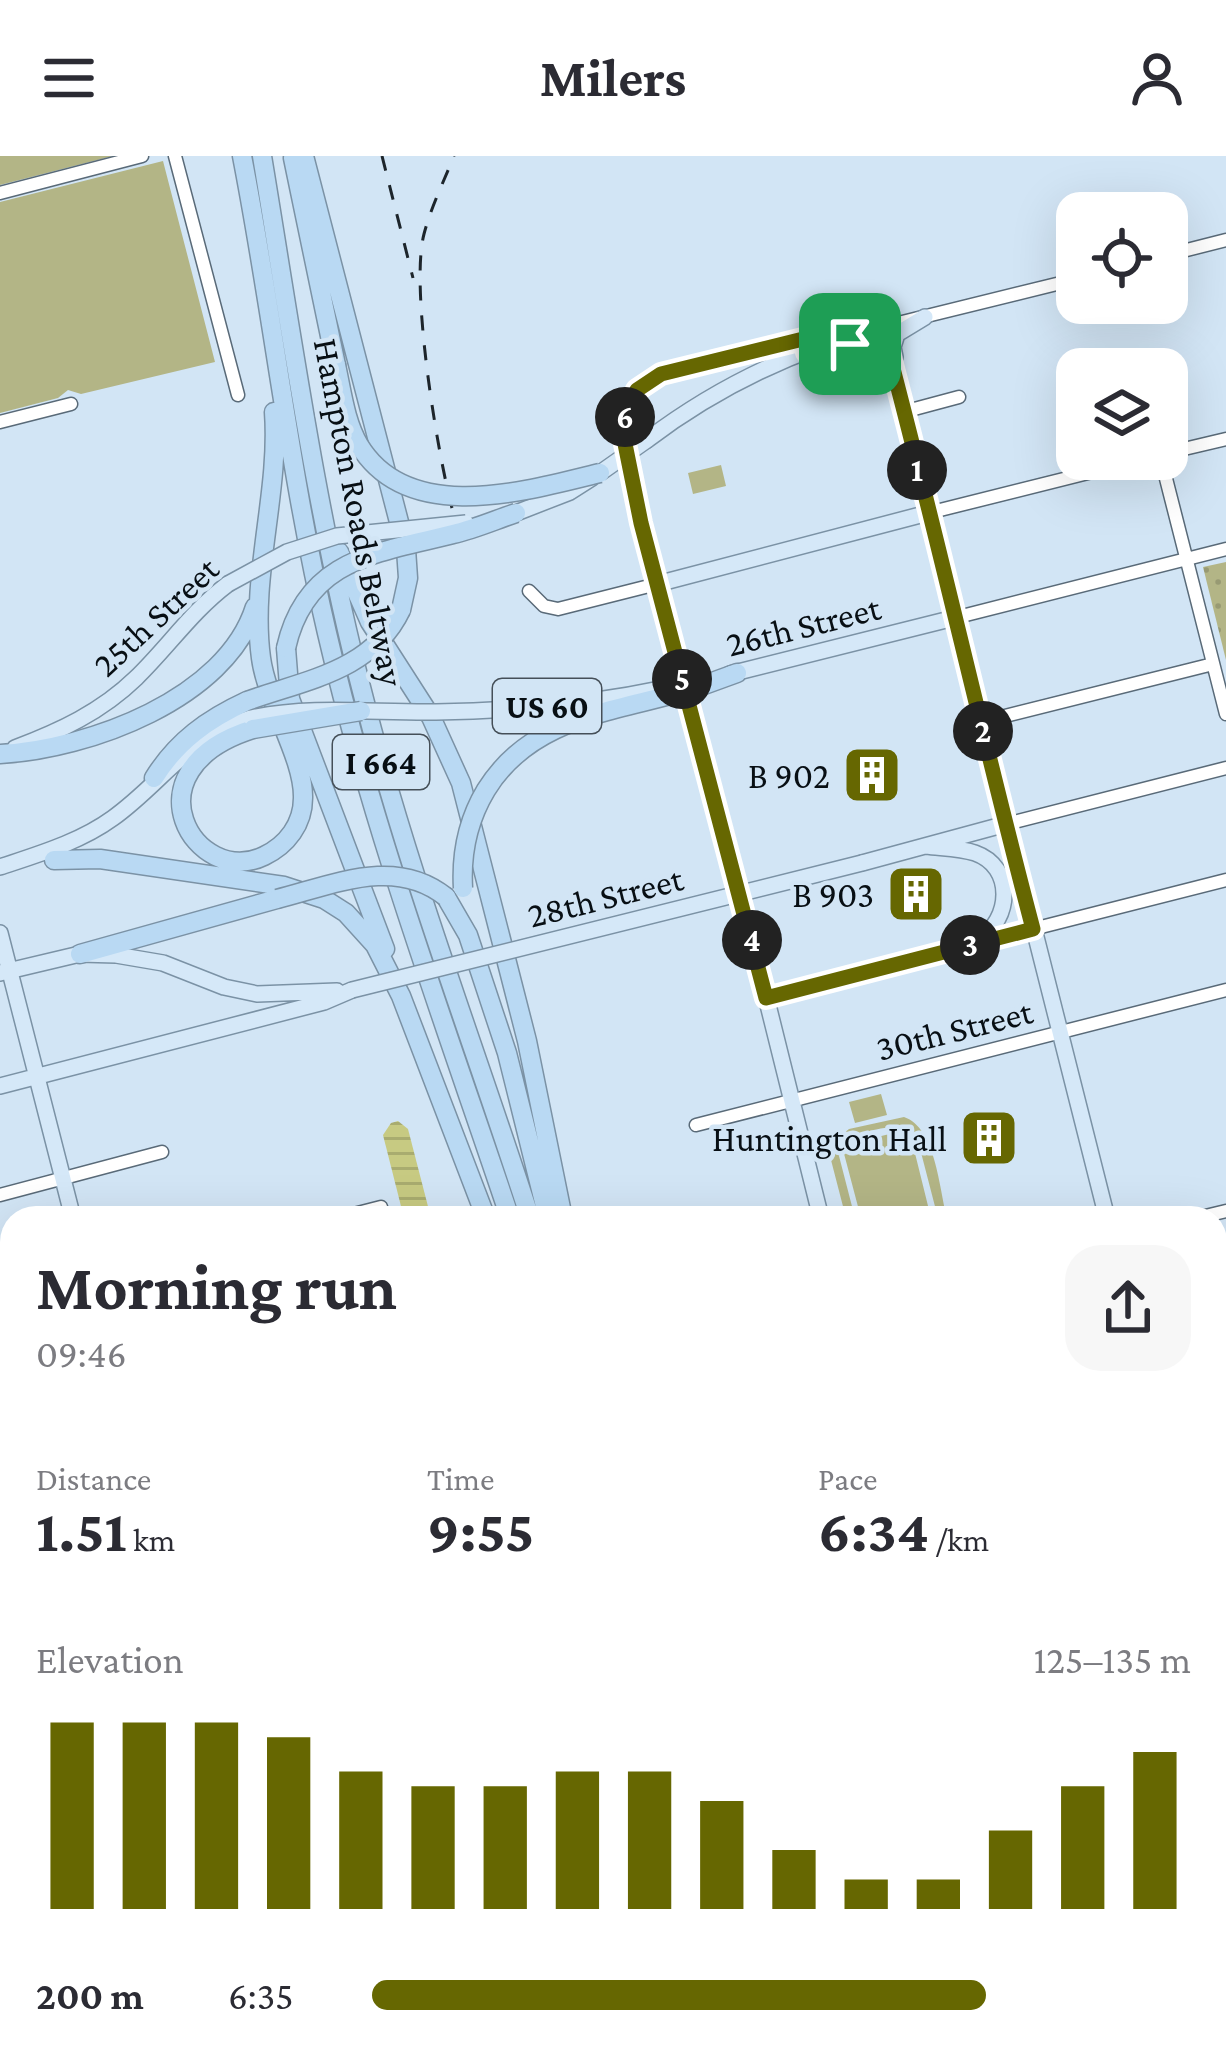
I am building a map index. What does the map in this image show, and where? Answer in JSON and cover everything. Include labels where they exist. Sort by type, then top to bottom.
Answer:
[{"type":"highway","name":"Hampton Roads Beltway","points":[[242,156],[256,183],[344,620],[392,803],[526,1206]]},
{"type":"highway","name":"Hampton Roads Beltway","points":[[262,156],[256,183],[265,296],[301,510],[340,686],[390,861],[506,1206]]},
{"type":"highway","points":[[154,778],[183,741],[251,716],[357,661],[385,637],[401,610],[407,586],[408,560],[307,189],[292,156]]},
{"type":"highway","points":[[304,156],[346,414],[358,443],[375,465],[407,486],[458,495],[541,488],[600,473]]},
{"type":"highway","points":[[265,296],[275,442],[261,658],[299,777],[302,807],[294,832],[256,860],[233,861],[204,848],[190,832],[181,806],[182,787],[192,764],[251,716],[361,711]]},
{"type":"highway","points":[[310,454],[355,593],[431,717],[460,783],[568,1206]]},
{"type":"highway","points":[[481,1206],[290,699],[286,648],[305,601],[343,566],[373,553],[460,533],[516,513]]},
{"type":"highway","points":[[0,754],[27,752],[110,729],[184,694],[237,645],[251,620],[263,579]]},
{"type":"highway","points":[[545,1206],[517,1089],[454,892],[476,812],[496,775],[525,746],[572,720],[737,673]]},
{"type":"highway","points":[[54,860],[100,860],[310,893],[346,914],[370,938],[401,996]]},
{"type":"highway","points":[[80,954],[386,874],[454,892]]},
{"type":"highway","points":[[548,1136],[561,1206]]},
{"type":"main road","points":[[897,384],[895,338],[925,317]]},
{"type":"main road","points":[[882,327],[1104,1206]]},
{"type":"main road","name":"25th Street","points":[[0,754],[71,725],[113,699],[191,615],[228,584],[287,552],[337,536],[457,525],[516,513],[570,492],[717,392],[837,338],[882,327]]},
{"type":"main road","points":[[807,352],[867,345],[880,353],[897,384]]},
{"type":"main road","points":[[818,1206],[657,584],[928,514]]},
{"type":"main road","name":"26th Street","points":[[737,673],[955,618]]},
{"type":"main road","name":"26th Street","points":[[361,711],[526,708],[704,682]]},
{"type":"main road","points":[[1,867],[112,819],[154,778]]},
{"type":"main road","name":"28th Street","points":[[0,1086],[324,1002],[352,990],[1006,824]]},
{"type":"main road","points":[[926,846],[977,854],[1003,882],[1005,903],[999,922],[986,936],[965,946]]},
{"type":"main road","points":[[1,867],[54,860]]},
{"type":"main road","points":[[766,998],[1033,929]]},
{"type":"main road","points":[[0,933],[5,972],[70,1206]]},
{"type":"main road","points":[[5,972],[80,954],[149,959],[257,994],[352,990]]},
{"type":"street","points":[[0,193],[142,156]]},
{"type":"street","points":[[175,156],[238,395]]},
{"type":"street","points":[[1188,250],[1226,240]]},
{"type":"street","points":[[529,591],[544,607],[558,609],[657,584],[623,434],[632,397],[640,386],[669,372],[860,324],[882,327],[1056,284]]},
{"type":"street","points":[[903,412],[959,397]]},
{"type":"street","points":[[0,422],[71,404]]},
{"type":"street","points":[[1188,449],[1226,439]]},
{"type":"street","points":[[928,514],[1062,480]]},
{"type":"street","points":[[1169,480],[1226,714]]},
{"type":"street","name":"26th Street","points":[[955,618],[1226,549]]},
{"type":"street","points":[[981,722],[1213,664]]},
{"type":"street","name":"28th Street","points":[[1006,824],[1226,768]]},
{"type":"street","points":[[1033,929],[1226,880]]},
{"type":"street","name":"30th Street","points":[[696,1125],[1226,990]]},
{"type":"street","points":[[0,1195],[162,1153]]},
{"type":"shaded area","points":[[0,156],[113,156],[0,185]]},
{"type":"shaded area","points":[[163,161],[215,362],[81,394],[68,390],[58,398],[0,413],[0,202]]},
{"type":"shaded area","points":[[721,465],[726,486],[693,494],[688,473]]},
{"type":"shaded area","points":[[1226,562],[1226,660],[1203,567]]},
{"type":"shaded area","points":[[881,1094],[887,1115],[855,1123],[849,1102]]},
{"type":"shaded area","points":[[904,1117],[915,1123],[930,1146],[944,1206],[935,1206],[917,1137],[910,1132],[928,1206],[858,1206],[842,1146],[839,1156],[852,1206],[843,1206],[831,1160],[834,1141],[849,1129]],"holes":[[[905,1130],[842,1146],[869,1131]]]},
{"type":"shaded area","points":[[398,1121],[408,1129],[428,1206],[401,1206],[383,1135]]},
{"type":"railway","points":[[382,156],[413,278]]},
{"type":"railway","points":[[452,508],[433,410],[420,292],[424,234],[454,156]]},
{"type":"place","name":"B 902","points":[[872,775]]},
{"type":"place","name":"B 903","points":[[916,894]]},
{"type":"place","name":"Huntington Hall","points":[[989,1138]]},
{"type":"route","points":[[850,344],[807,352],[837,338],[882,327],[897,384],[931,526],[1033,929],[766,998],[641,523],[623,422],[640,386],[661,374],[868,323],[882,327],[894,371],[897,384],[874,349],[850,344]]}]
